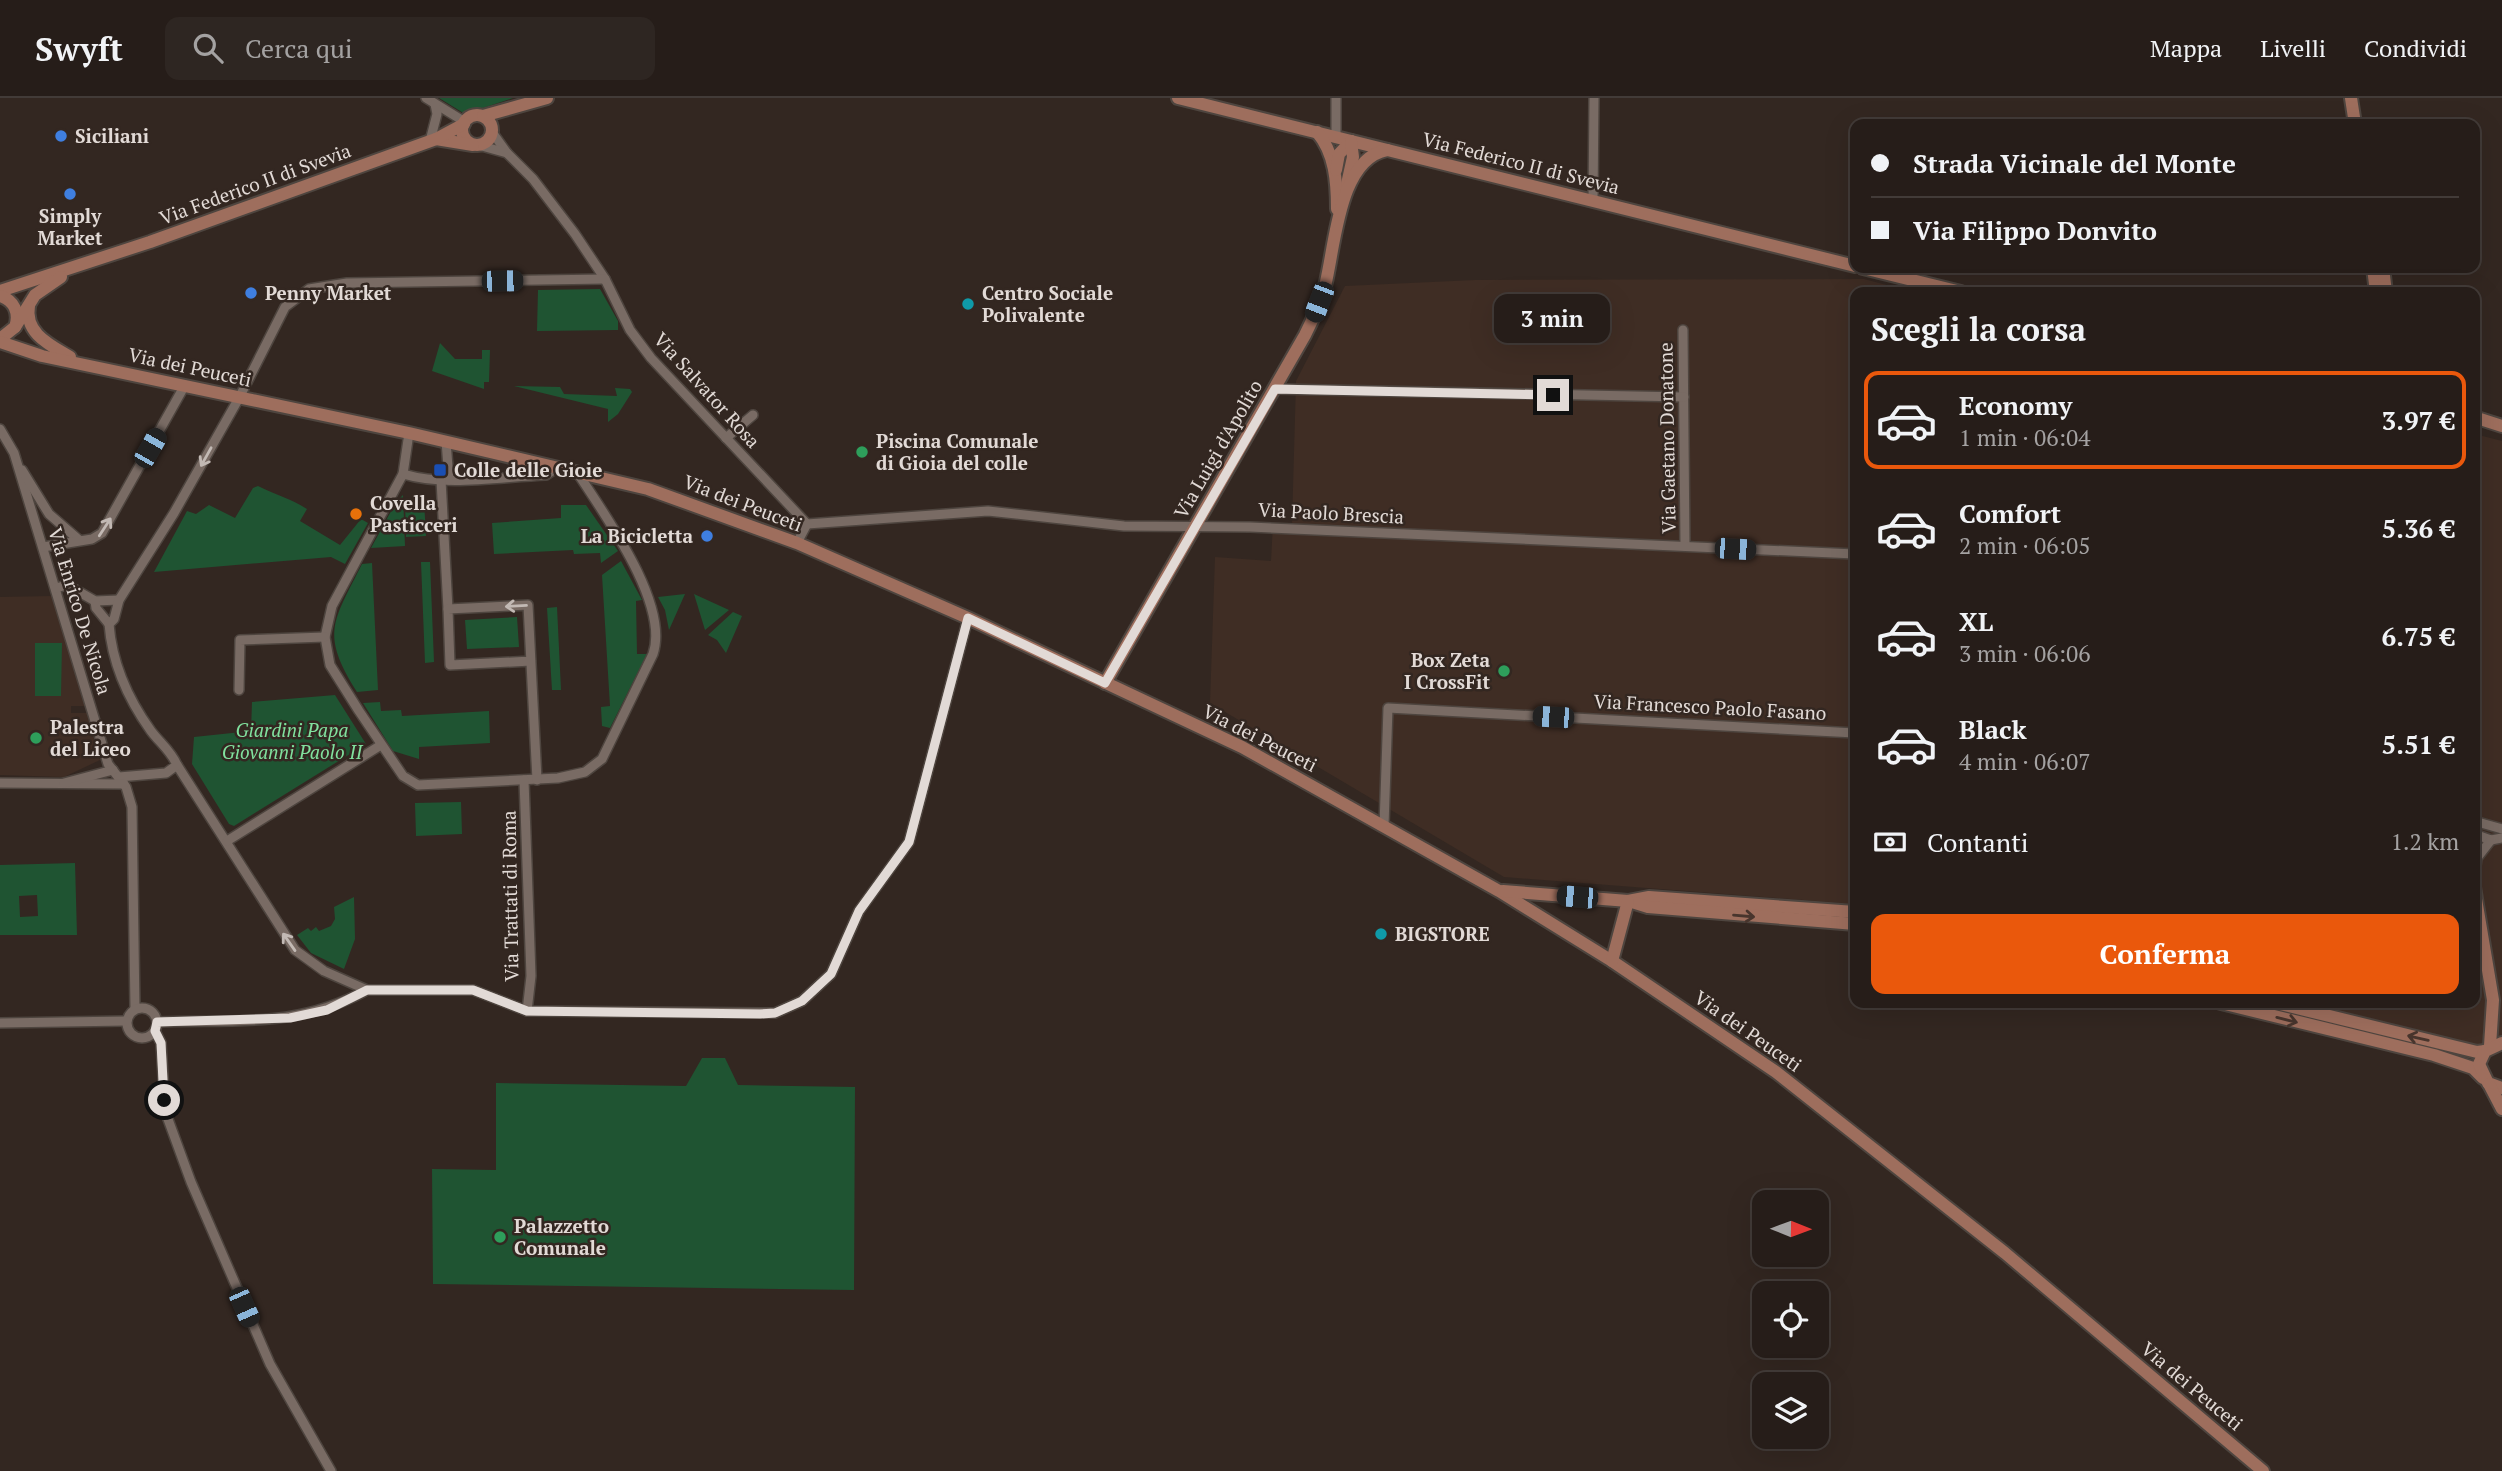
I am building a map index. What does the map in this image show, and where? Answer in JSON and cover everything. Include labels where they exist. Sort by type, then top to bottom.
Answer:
[{"type":"main road","points":[[476,145],[465,138],[464,123],[471,116],[514,109],[547,98]]},
{"type":"main road","name":"Via Federico II di Svevia","points":[[1178,98],[1850,265]]},
{"type":"main road","points":[[2351,98],[2354,119]]},
{"type":"main road","points":[[433,140],[476,145],[487,141],[492,131],[514,109]]},
{"type":"main road","points":[[483,116],[492,131]]},
{"type":"main road","name":"Via Federico II di Svevia","points":[[86,264],[433,140],[464,123]]},
{"type":"main road","name":"Via Luigi d'Apolito","points":[[1317,132],[1327,146],[1336,183],[1337,223]]},
{"type":"main road","points":[[1336,183],[1339,154],[1351,141]]},
{"type":"main road","points":[[1347,192],[1353,157],[1351,141]]},
{"type":"main road","name":"Via Luigi d'Apolito","points":[[1105,683],[1275,389],[1319,302],[1347,192],[1367,159],[1374,153],[1387,149]]},
{"type":"main road","points":[[0,294],[86,264]]},
{"type":"main road","points":[[80,362],[43,356],[0,340],[15,327],[42,288],[86,264]]},
{"type":"main road","points":[[1877,273],[1914,286]]},
{"type":"main road","points":[[0,294],[24,313],[47,344],[80,362]]},
{"type":"main road","name":"Via dei Peuceti","points":[[80,362],[446,441],[667,495],[797,543],[968,618],[1242,747],[1499,891],[1612,961],[1776,1072],[2005,1252],[2263,1471]]},
{"type":"main road","points":[[2480,419],[2502,427]]},
{"type":"main road","points":[[2480,424],[2502,427]]},
{"type":"main road","points":[[1499,891],[1628,901],[1648,907],[1850,924]]},
{"type":"main road","points":[[1628,901],[1649,897],[1850,912]]},
{"type":"main road","points":[[1612,961],[1628,901]]},
{"type":"main road","points":[[2480,923],[2493,1000],[2492,1047],[2479,1064],[2502,1109]]},
{"type":"main road","points":[[2493,1000],[2502,1024]]},
{"type":"main road","points":[[2241,1008],[2434,1055],[2473,1068],[2486,1081],[2502,1088]]},
{"type":"main road","points":[[2296,1008],[2464,1049],[2492,1047]]},
{"type":"street","points":[[426,98],[464,123]]},
{"type":"street","points":[[1336,98],[1336,137]]},
{"type":"street","points":[[1593,201],[1594,98]]},
{"type":"street","points":[[433,140],[438,114],[435,104]]},
{"type":"street","name":"Via Salvator Rosa","points":[[492,131],[507,153],[533,178],[575,234],[605,279],[630,330],[651,358],[807,524]]},
{"type":"street","points":[[476,145],[507,153]]},
{"type":"street","points":[[109,624],[114,619],[119,600],[174,513],[239,398],[285,307],[309,289],[347,283],[605,279]]},
{"type":"street","name":"Via Gaetano Donatone","points":[[1683,330],[1685,546]]},
{"type":"street","points":[[43,547],[98,538],[185,385]]},
{"type":"street","points":[[1275,389],[1684,397]]},
{"type":"street","points":[[726,438],[753,415]]},
{"type":"street","name":"Via Enrico De Nicola","points":[[0,429],[13,453],[108,764],[119,777],[132,807],[135,1009]]},
{"type":"street","points":[[409,433],[403,474],[332,606],[325,637],[330,665],[403,776],[418,785],[537,780],[577,775],[602,759],[657,643],[653,614],[643,588],[577,472]]},
{"type":"street","points":[[446,441],[450,665],[531,661]]},
{"type":"street","points":[[13,453],[49,514],[79,540]]},
{"type":"street","points":[[403,474],[425,480],[445,480],[545,475],[558,467]]},
{"type":"street","name":"Via Paolo Brescia","points":[[807,524],[988,511],[1124,526],[1850,554]]},
{"type":"street","points":[[797,543],[807,524]]},
{"type":"street","points":[[56,588],[67,585],[95,601],[119,600]]},
{"type":"street","points":[[95,601],[96,608],[109,624],[111,651],[125,687],[151,732],[172,754],[295,950],[306,961],[367,990],[473,990],[527,1011],[760,1014],[789,1007],[816,990],[839,961],[859,911],[909,842],[968,618]]},
{"type":"street","points":[[448,609],[528,605],[537,780]]},
{"type":"street","points":[[239,690],[240,640],[325,637]]},
{"type":"street","name":"Via Francesco Paolo Fasano","points":[[1384,826],[1388,708],[1850,733]]},
{"type":"street","points":[[228,841],[381,745]]},
{"type":"street","points":[[0,783],[62,783],[166,773],[177,765]]},
{"type":"street","points":[[62,783],[119,777]]},
{"type":"street","name":"Via Trattati di Roma","points":[[524,780],[531,976],[527,1011]]},
{"type":"street","points":[[2480,822],[2502,829]]},
{"type":"street","points":[[2480,836],[2491,840],[2502,838]]},
{"type":"street","points":[[2480,854],[2491,840]]},
{"type":"street","points":[[331,1471],[270,1364],[191,1182],[165,1111],[161,1043],[156,1026],[149,1010],[135,1009],[126,1021],[128,1031],[136,1038],[147,1038],[156,1026],[290,1018],[327,1010],[367,990]]},
{"type":"street","points":[[0,1023],[126,1021]]},
{"type":"shaded area","points":[[1864,279],[1894,287],[1850,287],[1850,904],[1504,877],[1210,703],[1215,557],[1271,561],[1273,523],[1292,524],[1296,381],[1345,286],[1475,280]]},
{"type":"shaded area","points":[[2480,435],[2502,441],[2502,1052],[2327,1008],[2480,1008]]},
{"type":"shaded area","points":[[53,596],[85,706],[71,706],[71,713],[87,713],[100,760],[64,777],[0,775],[0,597]]},
{"type":"green space","points":[[439,98],[513,98],[465,114]]},
{"type":"green space","points":[[600,289],[618,321],[618,330],[537,331],[538,290]]},
{"type":"green space","points":[[440,343],[455,359],[482,359],[482,350],[490,350],[489,382],[484,382],[484,389],[432,371]]},
{"type":"green space","points":[[514,386],[560,387],[564,394],[617,396],[615,388],[630,389],[632,392],[618,414],[608,422],[608,409]]},
{"type":"green space","points":[[258,486],[307,509],[300,521],[340,545],[361,519],[368,523],[345,564],[331,557],[154,572],[187,511],[196,514],[209,505],[235,518],[253,488]]},
{"type":"green space","points":[[403,495],[405,546],[371,548],[396,502]]},
{"type":"green space","points":[[405,500],[424,500],[426,536],[406,537]]},
{"type":"green space","points":[[561,505],[586,505],[618,551],[601,563],[600,553],[574,554],[573,550],[494,554],[492,523],[561,518]]},
{"type":"green space","points":[[621,561],[642,600],[636,601],[637,654],[647,654],[610,728],[602,726],[601,707],[610,706],[602,575]]},
{"type":"green space","points":[[421,562],[430,562],[434,662],[425,663]]},
{"type":"green space","points":[[372,563],[378,690],[357,692],[338,655],[335,628],[338,614],[362,564]]},
{"type":"green space","points":[[685,594],[669,630],[665,610],[658,597]]},
{"type":"green space","points":[[694,594],[729,610],[705,630]]},
{"type":"green space","points":[[557,607],[561,690],[552,690],[547,608]]},
{"type":"green space","points":[[733,612],[742,616],[726,653],[717,640],[708,635]]},
{"type":"green space","points":[[517,617],[519,647],[467,649],[465,620]]},
{"type":"green space","points":[[35,643],[62,643],[61,696],[35,696]]},
{"type":"green space","name":"Giardini Papa Giovanni Paolo II","points":[[335,695],[366,744],[234,826],[229,824],[192,764],[194,737],[251,731],[252,702]]},
{"type":"green space","points":[[380,702],[381,711],[401,710],[402,716],[489,711],[490,743],[419,747],[419,759],[393,751],[363,703]]},
{"type":"green space","points":[[461,802],[462,834],[416,836],[415,803]]},
{"type":"green space","points":[[75,863],[77,935],[0,935],[0,865]],"holes":[[[37,895],[38,916],[20,917],[19,896]]]},
{"type":"green space","points":[[354,897],[355,939],[344,969],[311,953],[297,935],[308,928],[311,931],[316,927],[319,931],[331,926],[335,919],[334,907]]},
{"type":"green space","points":[[702,1058],[725,1058],[738,1085],[855,1087],[854,1290],[433,1284],[432,1169],[496,1170],[496,1083],[686,1086]]},
{"type":"place","name":"Siciliani","points":[[61,136]]},
{"type":"place","name":"Simply Market","points":[[70,194]]},
{"type":"place","name":"Penny Market","points":[[251,293]]},
{"type":"place","name":"Centro Sociale Polivalente","points":[[968,304]]},
{"type":"place","name":"Piscina Comunale di Gioia del colle","points":[[862,452]]},
{"type":"place","name":"Colle delle Gioie","points":[[440,470]]},
{"type":"place","name":"Covella Pasticceri","points":[[356,514]]},
{"type":"place","name":"La Bicicletta","points":[[707,536]]},
{"type":"place","name":"Box Zeta I CrossFit","points":[[1504,671]]},
{"type":"place","name":"Palestra del Liceo","points":[[36,738]]},
{"type":"place","name":"BIGSTORE","points":[[1381,934]]},
{"type":"place","name":"Palazzetto Comunale","points":[[500,1237]]},
{"type":"route","points":[[164,1100],[161,1043],[155,1031],[157,1022],[290,1018],[327,1010],[367,990],[473,990],[527,1011],[760,1014],[775,1013],[802,1001],[831,974],[859,911],[909,842],[968,618],[1105,683],[1275,389],[1553,395]]}]
